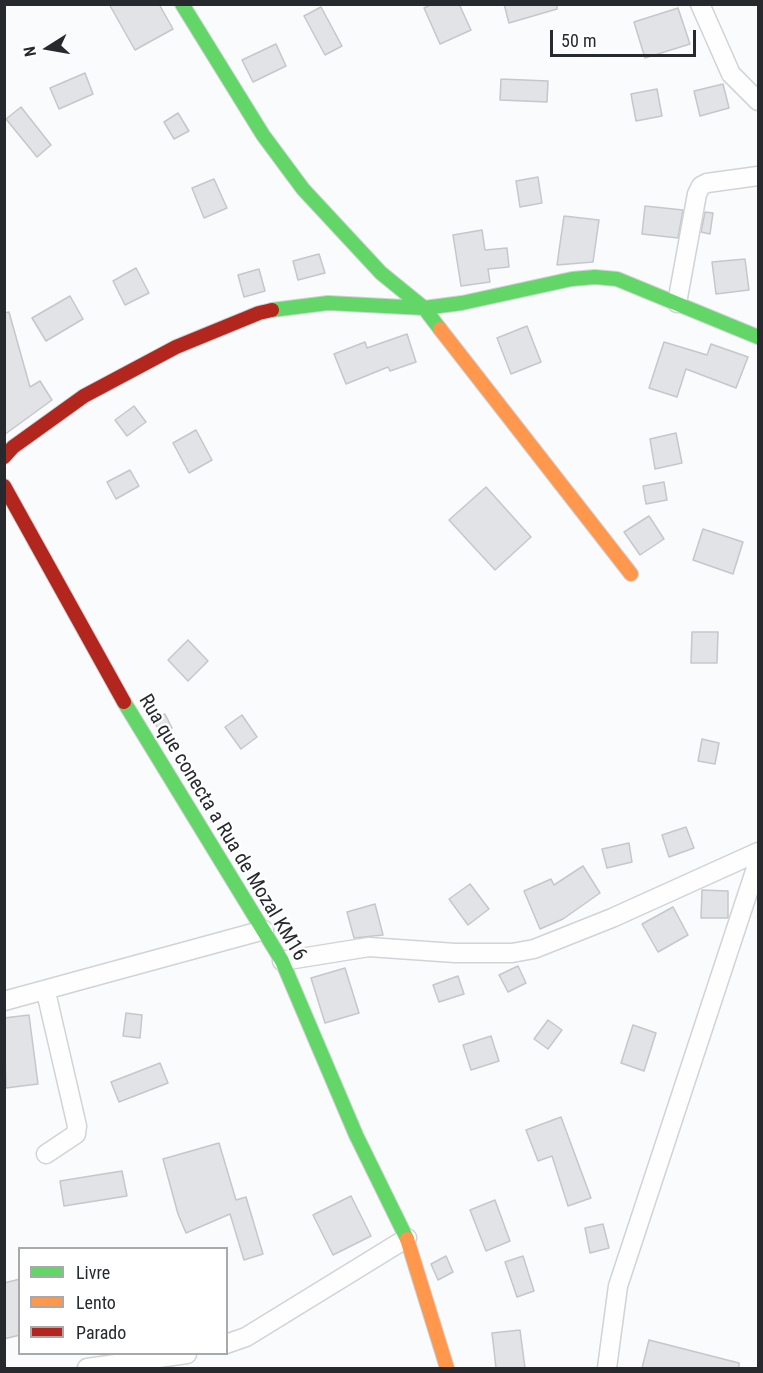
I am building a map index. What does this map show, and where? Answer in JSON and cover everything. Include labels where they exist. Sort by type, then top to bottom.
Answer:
[{"type":"street","points":[[182,4],[263,135],[303,189],[381,273],[424,308],[602,540],[631,574]]},
{"type":"street","points":[[700,4],[731,74],[759,101]]},
{"type":"street","points":[[677,303],[697,194],[701,186],[759,176]]},
{"type":"street","points":[[4,457],[27,437],[84,396],[176,347],[249,316],[292,306],[328,303],[424,308],[462,303],[572,279],[595,277],[617,279],[759,338]]},
{"type":"street","name":"Rua que conecta a Rua de Mozal KM16","points":[[4,486],[127,707],[282,961],[356,1135],[407,1238],[447,1368]]},
{"type":"street","points":[[282,961],[369,948],[455,953],[512,953],[534,949],[612,918],[759,852]]},
{"type":"street","points":[[607,1368],[618,1286],[701,1030],[759,861]]},
{"type":"street","points":[[4,1001],[46,992],[264,930]]},
{"type":"street","points":[[46,992],[77,1126],[76,1134],[46,1154]]},
{"type":"street","points":[[228,1343],[246,1337],[407,1238]]},
{"type":"street","points":[[87,1368],[174,1355]]},
{"type":"building","points":[[109,4],[159,4],[173,29],[135,50]]},
{"type":"building","points":[[433,4],[459,4],[471,30],[440,44],[424,8]]},
{"type":"building","points":[[504,4],[557,4],[557,9],[509,23]]},
{"type":"building","points":[[321,7],[342,46],[325,55],[304,16]]},
{"type":"building","points":[[678,8],[690,44],[645,58],[634,22]]},
{"type":"building","points":[[276,44],[286,66],[253,82],[242,60]]},
{"type":"building","points":[[85,73],[93,94],[59,109],[50,88]]},
{"type":"building","points":[[501,79],[548,81],[547,102],[500,100]]},
{"type":"building","points":[[723,84],[729,108],[700,116],[694,91]]},
{"type":"building","points":[[657,89],[662,116],[636,121],[631,94]]},
{"type":"building","points":[[21,107],[51,145],[37,157],[6,119]]},
{"type":"building","points":[[178,113],[189,131],[174,139],[164,122]]},
{"type":"building","points":[[538,177],[542,203],[520,207],[516,181]]},
{"type":"building","points":[[214,179],[227,208],[204,218],[192,188]]},
{"type":"building","points":[[645,206],[683,210],[678,238],[642,234]]},
{"type":"building","points":[[705,212],[713,213],[710,234],[701,232]]},
{"type":"building","points":[[564,216],[599,220],[593,262],[557,265]]},
{"type":"building","points":[[482,230],[485,250],[507,248],[509,267],[488,269],[490,282],[461,286],[453,235]]},
{"type":"building","points":[[319,254],[325,273],[298,280],[293,261]]},
{"type":"building","points":[[745,259],[749,290],[716,294],[712,262]]},
{"type":"building","points":[[136,268],[149,293],[125,305],[113,281]]},
{"type":"building","points":[[259,269],[265,291],[244,297],[238,275]]},
{"type":"building","points":[[70,296],[83,319],[46,341],[32,318]]},
{"type":"building","points":[[9,312],[30,387],[40,381],[52,400],[4,435],[4,313]]},
{"type":"building","points":[[527,326],[541,362],[511,374],[497,338]]},
{"type":"building","points":[[407,334],[416,362],[390,371],[388,367],[346,384],[334,354],[365,342],[367,348]]},
{"type":"building","points":[[664,342],[707,355],[711,344],[748,357],[736,388],[686,369],[677,397],[649,388]]},
{"type":"building","points":[[134,406],[146,422],[127,436],[115,420]]},
{"type":"building","points":[[196,430],[212,460],[189,473],[173,443]]},
{"type":"building","points":[[676,433],[682,463],[655,469],[650,439]]},
{"type":"building","points":[[130,470],[139,486],[116,499],[107,482]]},
{"type":"building","points":[[664,482],[667,500],[646,504],[643,486]]},
{"type":"building","points":[[486,487],[531,537],[495,570],[449,520]]},
{"type":"building","points":[[649,516],[664,539],[640,555],[624,532]]},
{"type":"building","points":[[703,529],[743,542],[733,574],[693,560]]},
{"type":"building","points":[[692,632],[718,632],[717,663],[691,663]]},
{"type":"building","points":[[188,640],[208,661],[188,681],[168,660]]},
{"type":"building","points":[[165,714],[172,728],[161,733],[153,720]]},
{"type":"building","points":[[242,715],[257,737],[241,749],[225,727]]},
{"type":"building","points":[[702,739],[719,743],[715,764],[698,761]]},
{"type":"building","points":[[686,827],[694,848],[669,857],[662,835]]},
{"type":"building","points":[[629,843],[632,862],[607,868],[602,849]]},
{"type":"building","points":[[583,866],[600,893],[563,919],[540,929],[524,891],[551,879],[554,885]]},
{"type":"building","points":[[470,884],[489,909],[468,925],[449,899]]},
{"type":"building","points":[[702,890],[728,891],[728,918],[701,918]]},
{"type":"building","points":[[375,904],[383,935],[354,938],[347,912]]},
{"type":"building","points":[[673,907],[688,935],[658,952],[642,924]]},
{"type":"building","points":[[518,966],[526,983],[508,992],[499,975]]},
{"type":"building","points":[[345,968],[359,1013],[325,1023],[311,978]]},
{"type":"building","points":[[458,976],[464,994],[439,1002],[433,985]]},
{"type":"building","points":[[126,1013],[142,1015],[140,1038],[123,1036]]},
{"type":"building","points":[[29,1015],[38,1084],[6,1088],[4,1018]]},
{"type":"building","points":[[548,1020],[562,1030],[548,1049],[534,1039]]},
{"type":"building","points":[[633,1025],[656,1033],[644,1071],[621,1063]]},
{"type":"building","points":[[491,1036],[499,1061],[471,1070],[463,1045]]},
{"type":"building","points":[[160,1063],[168,1083],[119,1102],[111,1082]]},
{"type":"building","points":[[561,1117],[591,1198],[568,1206],[552,1156],[538,1161],[526,1130]]},
{"type":"building","points":[[219,1143],[236,1200],[246,1197],[263,1254],[244,1260],[230,1214],[186,1233],[178,1214],[163,1159]]},
{"type":"building","points":[[122,1171],[127,1196],[64,1206],[60,1181]]},
{"type":"building","points":[[351,1196],[371,1236],[333,1255],[313,1215]]},
{"type":"building","points":[[495,1200],[510,1241],[486,1251],[470,1210]]},
{"type":"building","points":[[603,1224],[609,1248],[590,1253],[585,1228]]},
{"type":"building","points":[[446,1256],[453,1272],[438,1280],[431,1264]]},
{"type":"building","points":[[523,1256],[534,1291],[517,1297],[505,1262]]},
{"type":"building","points":[[18,1280],[18,1336],[4,1339],[4,1283]]},
{"type":"building","points":[[520,1330],[525,1368],[496,1368],[492,1333]]},
{"type":"building","points":[[649,1340],[739,1363],[739,1368],[642,1368]]},
{"type":"traffic: fast","points":[[182,4],[263,135],[303,189],[381,273],[424,308],[440,329]]},
{"type":"traffic: fast","points":[[272,310],[328,303],[424,308],[462,303],[572,279],[595,277],[617,279],[758,337]]},
{"type":"traffic: fast","points":[[124,702],[282,961],[356,1135],[407,1239]]},
{"type":"traffic: slow","points":[[440,329],[631,574]]},
{"type":"traffic: slow","points":[[407,1239],[447,1368]]},
{"type":"traffic: jam","points":[[4,457],[13,447],[84,396],[176,347],[259,313],[272,310]]},
{"type":"traffic: jam","points":[[4,486],[124,702]]}]
